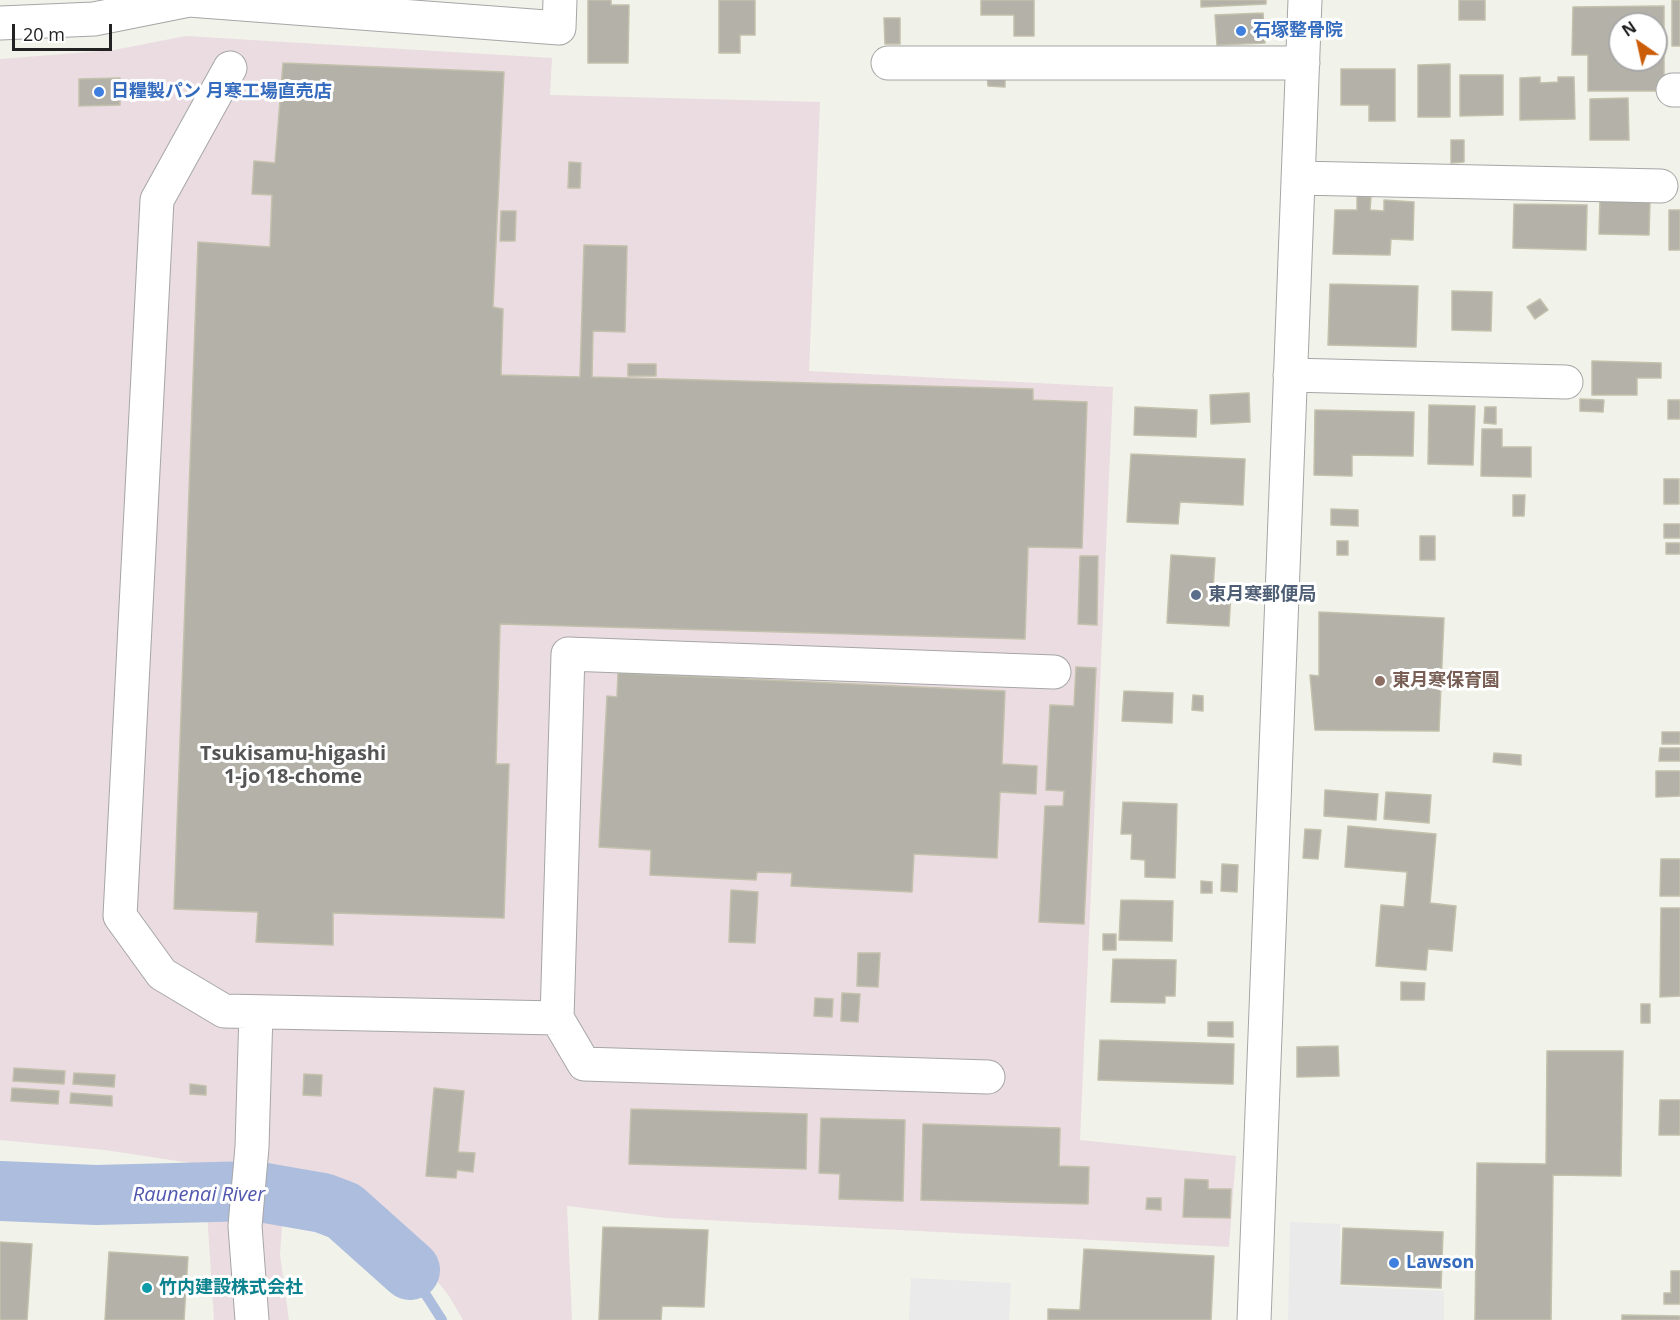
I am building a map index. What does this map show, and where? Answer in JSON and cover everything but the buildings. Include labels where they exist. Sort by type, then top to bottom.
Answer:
[{"type":"street","points":[[0,22],[95,9],[189,0],[558,28],[560,0]]},
{"type":"street","points":[[1254,1320],[1305,0]]},
{"type":"street","points":[[888,63],[1303,63]]},
{"type":"street","points":[[230,68],[157,200],[120,916],[162,974],[224,1011],[557,1018]]},
{"type":"street","points":[[1298,178],[1661,186]]},
{"type":"street","points":[[1290,375],[1566,382]]},
{"type":"street","points":[[988,1077],[584,1064],[557,1018],[568,654],[1054,672]]},
{"type":"street","points":[[252,1320],[245,1226],[252,1147],[256,1012]]},
{"type":"shaded area","points":[[186,36],[552,58],[550,95],[820,102],[809,371],[1113,387],[1080,1140],[1236,1156],[1229,1247],[666,1218],[567,1206],[572,1320],[463,1320],[449,1296],[386,1215],[341,1186],[286,1168],[280,1255],[289,1320],[214,1320],[204,1165],[105,1150],[0,1140],[0,59],[114,50]]},
{"type":"shaded area","points":[[1290,1222],[1340,1224],[1340,1286],[1444,1291],[1444,1320],[1288,1320]]},
{"type":"shaded area","points":[[911,1278],[1011,1283],[1009,1320],[909,1320]]},
{"type":"waterway","name":"Raunenai River","points":[[0,1191],[96,1195],[254,1191],[323,1203],[344,1211],[410,1270]]},
{"type":"waterway","points":[[410,1270],[442,1320]]},
{"type":"place","name":"石塚整骨院","points":[[1241,31]]},
{"type":"place","name":"日糧製パン 月寒工場直売店","points":[[99,92]]},
{"type":"place","name":"東月寒郵便局","points":[[1196,595]]},
{"type":"place","name":"東月寒保育園","points":[[1380,681]]},
{"type":"place","name":"Lawson","points":[[1394,1263]]},
{"type":"place","name":"竹内建設株式会社","points":[[147,1288]]},
{"type":"district","name":"Tsukisamu-higashi 1-jo 18-chome","points":[[293,766]]}]
